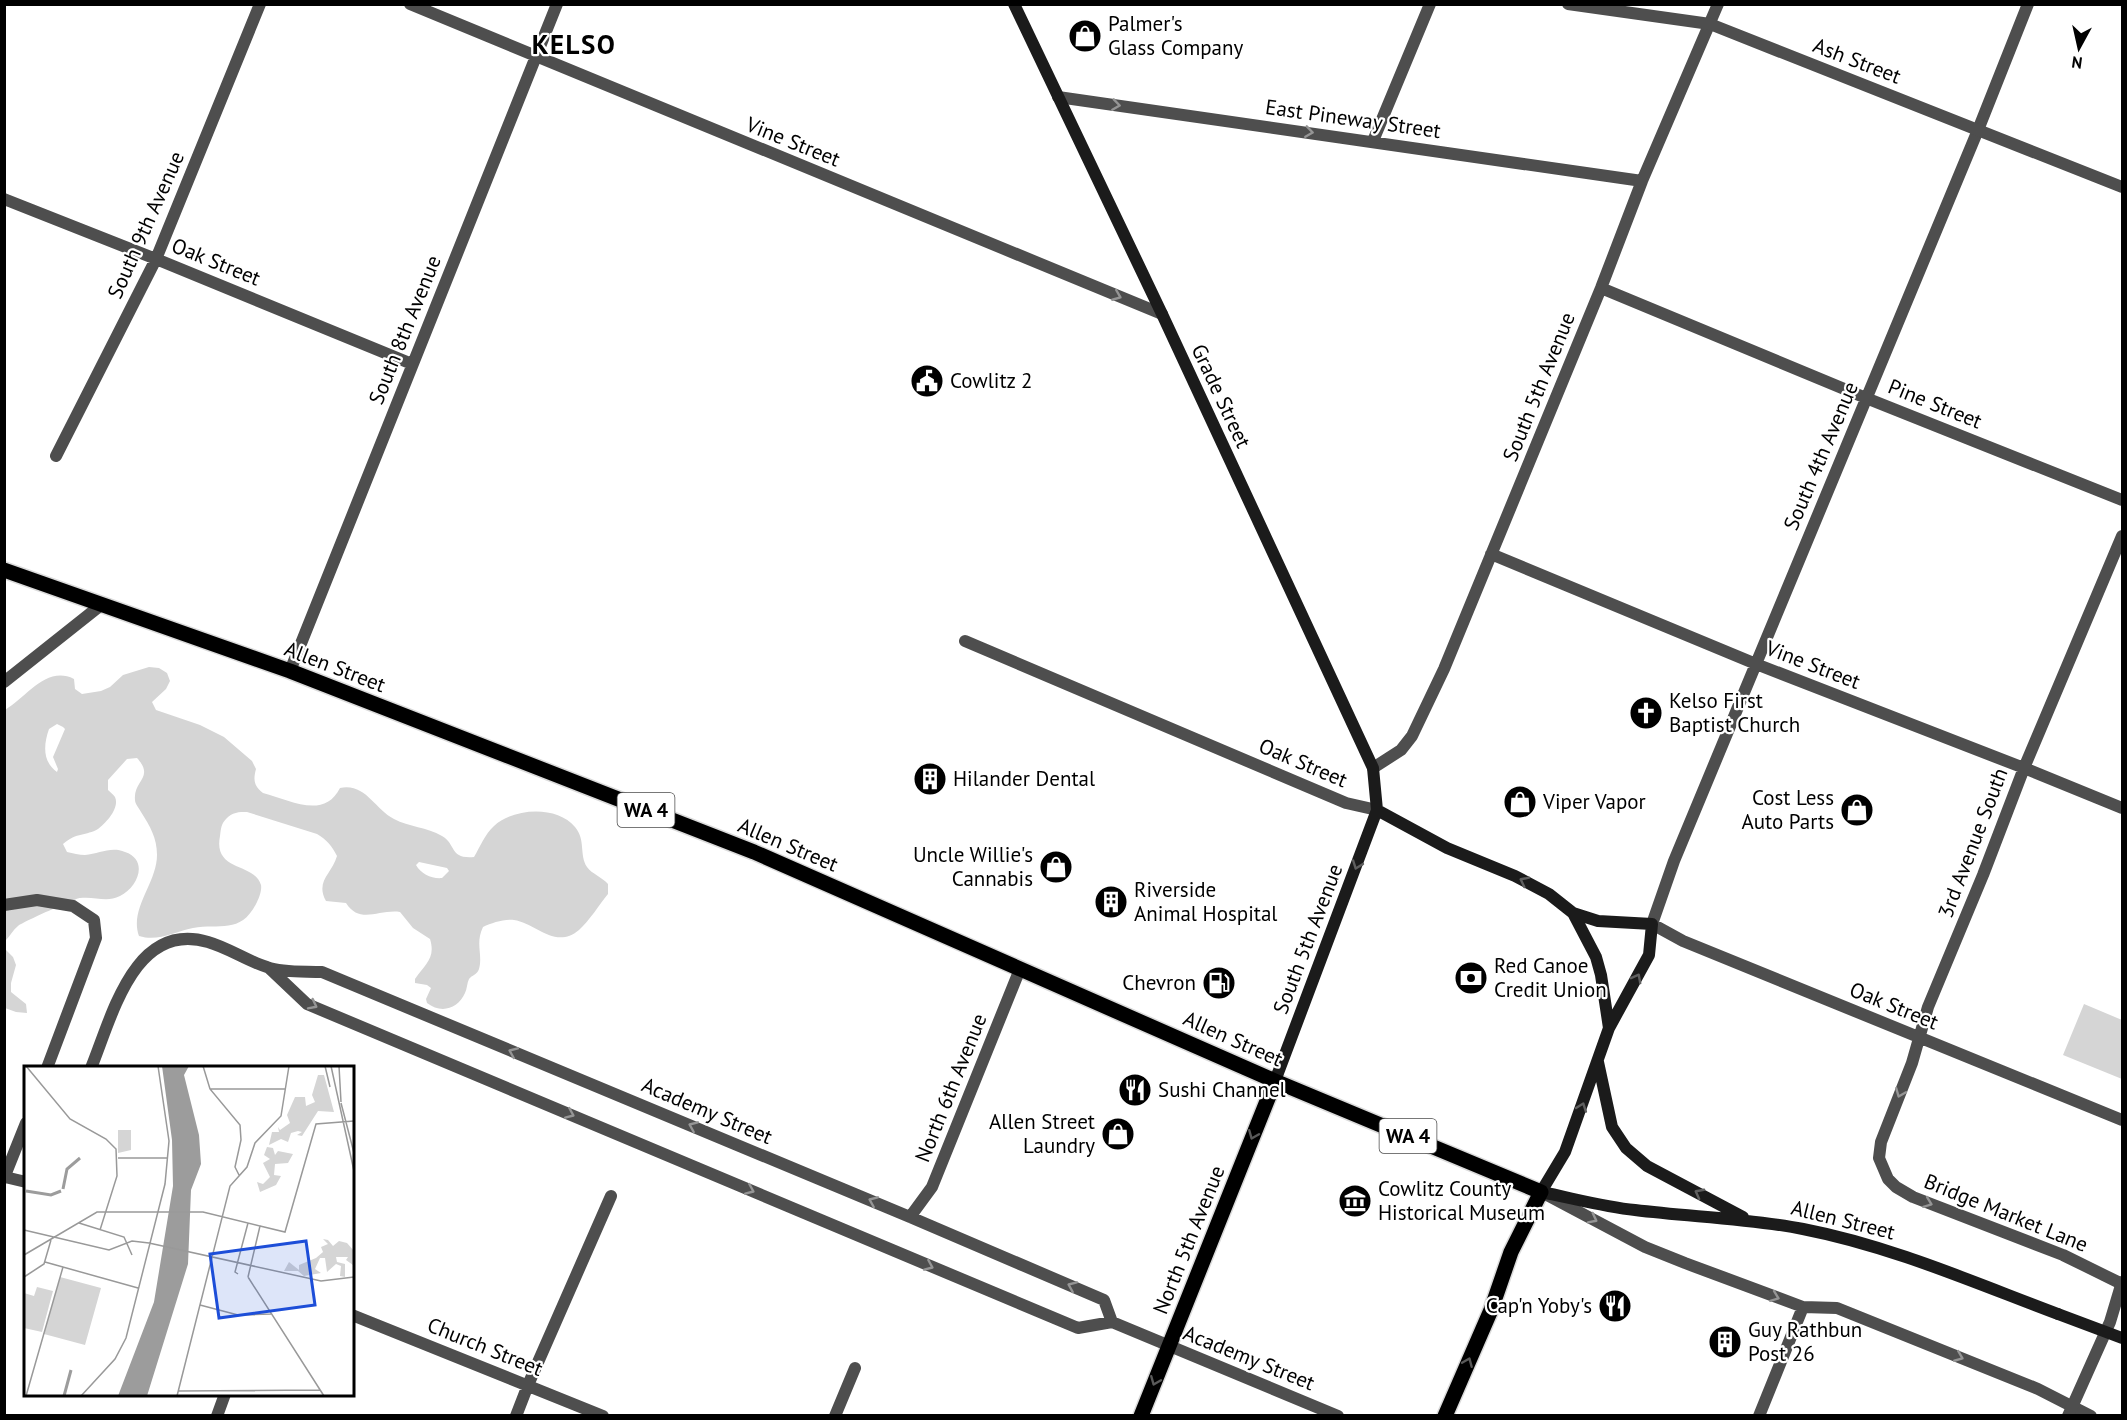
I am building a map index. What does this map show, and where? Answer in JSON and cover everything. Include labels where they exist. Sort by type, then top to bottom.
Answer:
[{"type":"main road","name":"Grade Street","points":[[1014,4],[1373,768],[1377,810]]},
{"type":"main road","name":"Allen Street","points":[[4,570],[290,671],[754,852],[1275,1081],[1541,1192],[1635,1210],[1750,1221],[1803,1229],[1858,1242],[2122,1338]]},
{"type":"main road","name":"Oak Street","points":[[1377,810],[1447,848],[1515,876],[1541,890],[1573,913],[1596,957],[1609,1028]]},
{"type":"main road","name":"South 5th Avenue","points":[[1275,1081],[1377,810]]},
{"type":"main road","points":[[1445,1416],[1491,1310],[1511,1252],[1541,1192],[1565,1152],[1609,1028],[1649,955],[1652,924],[1598,921],[1573,913]]},
{"type":"main road","points":[[1598,1061],[1612,1126],[1623,1145],[1647,1166],[1750,1221]]},
{"type":"main road","name":"North 5th Avenue","points":[[1141,1416],[1275,1081]]},
{"type":"street","name":"South 9th Avenue","points":[[56,456],[156,259],[260,4]]},
{"type":"street","name":"Vine Street","points":[[410,4],[1161,314]]},
{"type":"street","name":"South 8th Avenue","points":[[290,671],[557,4]]},
{"type":"street","points":[[1373,141],[1430,4]]},
{"type":"street","name":"Ash Street","points":[[1568,4],[1710,24],[2122,188]]},
{"type":"street","name":"South 5th Avenue","points":[[1373,768],[1401,750],[1412,736],[1444,669],[1642,181],[1718,4]]},
{"type":"street","name":"South 4th Avenue","points":[[1652,924],[1674,861],[1978,130],[2028,4]]},
{"type":"street","name":"East Pineway Street","points":[[1058,97],[1642,181]]},
{"type":"street","name":"Oak Street","points":[[4,199],[412,364]]},
{"type":"street","name":"Pine Street","points":[[1600,288],[1866,398],[2122,500]]},
{"type":"street","name":"3rd Avenue South","points":[[1882,1169],[1879,1158],[1881,1142],[1912,1063],[1928,1007],[1983,875],[2024,768],[2122,536]]},
{"type":"street","name":"Vine Street","points":[[1491,554],[1756,664],[2122,808]]},
{"type":"street","points":[[4,682],[101,605]]},
{"type":"street","name":"Oak Street","points":[[965,641],[1346,802],[1377,810]]},
{"type":"street","points":[[4,905],[37,900],[73,906],[94,920],[96,938],[48,1066]]},
{"type":"street","name":"Oak Street","points":[[1652,924],[1683,941],[2122,1120]]},
{"type":"street","name":"Academy Street","points":[[92,1066],[132,972],[146,955],[168,942],[186,938],[208,942],[269,968],[322,972],[910,1217],[1104,1300],[1112,1322]]},
{"type":"street","name":"Academy Street","points":[[269,968],[307,1004],[896,1252],[1078,1328],[1112,1322],[1338,1416]]},
{"type":"street","name":"North 6th Avenue","points":[[910,1217],[932,1187],[1020,969]]},
{"type":"street","points":[[24,1128],[5,1178],[24,1182]]},
{"type":"street","name":"Bridge Market Lane","points":[[1882,1169],[1896,1187],[1913,1197],[2063,1255],[2122,1283]]},
{"type":"street","name":"Allen Street","points":[[1541,1192],[1645,1247],[1803,1307],[1837,1308],[2038,1389],[2070,1411],[2091,1416]]},
{"type":"street","points":[[516,1416],[611,1196]]},
{"type":"street","points":[[2070,1411],[2110,1322],[2122,1283]]},
{"type":"street","points":[[1759,1416],[1803,1307]]},
{"type":"street","name":"Church Street","points":[[354,1316],[603,1416]]},
{"type":"street","points":[[835,1416],[855,1368]]},
{"type":"street","points":[[217,1416],[225,1396]]},
{"type":"shaded area","points":[[149,667],[159,668],[167,673],[170,681],[166,689],[152,702],[156,710],[200,725],[224,737],[252,761],[256,769],[255,782],[263,793],[295,803],[316,805],[333,798],[340,788],[357,789],[387,815],[442,836],[457,854],[466,857],[474,857],[494,826],[512,815],[546,812],[557,815],[575,827],[582,842],[583,858],[587,867],[608,884],[608,894],[583,926],[570,935],[562,937],[546,934],[514,920],[483,927],[478,971],[469,979],[465,993],[458,1003],[449,1008],[438,1008],[427,1003],[426,999],[431,988],[415,983],[415,979],[431,956],[430,939],[413,928],[400,912],[364,915],[351,910],[346,903],[326,901],[322,888],[323,883],[337,856],[329,843],[317,834],[241,812],[231,815],[223,823],[219,847],[222,856],[251,873],[261,885],[259,898],[251,912],[244,919],[229,926],[193,928],[146,938],[139,936],[138,916],[153,876],[157,849],[152,832],[135,802],[135,793],[144,775],[144,770],[137,758],[127,759],[108,780],[108,790],[115,797],[116,806],[108,819],[98,829],[63,844],[67,852],[80,855],[110,850],[125,852],[137,861],[139,867],[136,880],[126,892],[115,898],[76,899],[16,928],[6,940],[6,950],[13,957],[16,965],[11,992],[26,1004],[27,1013],[5,1008],[5,710],[45,679],[54,676],[74,679],[75,689],[82,694],[110,687],[123,675]],"holes":[[[57,724],[65,729],[53,757],[57,772],[49,763],[45,747],[49,729]],[[419,862],[447,868],[449,871],[442,878],[431,877],[418,868],[416,865]]]},
{"type":"shaded area","points":[[2084,1004],[2122,1020],[2122,1079],[2063,1055]]},
{"type":"place","name":"Palmer's Glass Company","points":[[1085,36]]},
{"type":"place","name":"Cowlitz 2","points":[[927,381]]},
{"type":"place","name":"Kelso First Baptist Church","points":[[1646,713]]},
{"type":"place","name":"Hilander Dental","points":[[930,779]]},
{"type":"place","name":"Viper Vapor","points":[[1520,802]]},
{"type":"place","name":"Cost Less Auto Parts","points":[[1857,810]]},
{"type":"place","name":"Uncle Willie's Cannabis","points":[[1056,867]]},
{"type":"place","name":"Riverside Animal Hospital","points":[[1111,902]]},
{"type":"place","name":"Red Canoe Credit Union","points":[[1471,978]]},
{"type":"place","name":"Chevron","points":[[1219,983]]},
{"type":"place","name":"Sushi Channel","points":[[1135,1090]]},
{"type":"place","name":"Allen Street Laundry","points":[[1118,1134]]},
{"type":"place","name":"Cowlitz County Historical Museum","points":[[1355,1201]]},
{"type":"place","name":"Cap'n Yoby's","points":[[1615,1306]]},
{"type":"place","name":"Guy Rathbun Post 26","points":[[1725,1342]]},
{"type":"district","name":"KELSO","points":[[574,45]]}]
